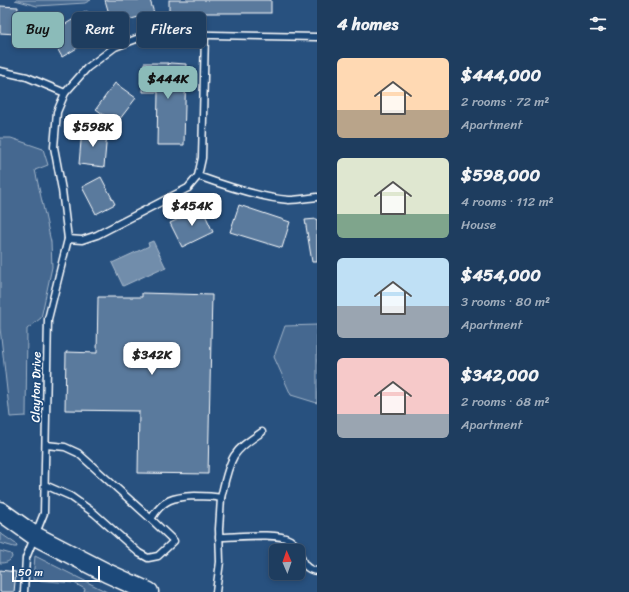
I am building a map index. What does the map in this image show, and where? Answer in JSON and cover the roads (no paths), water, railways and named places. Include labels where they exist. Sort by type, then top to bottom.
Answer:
[{"type":"main road","points":[[0,511],[35,536],[107,573],[149,592]]},
{"type":"lane","name":"Clayton Drive","points":[[206,34],[317,37]]},
{"type":"lane","name":"Clayton Drive","points":[[24,592],[26,558],[44,513],[48,319],[68,239],[62,190],[54,147],[57,112],[65,93],[87,68],[115,47],[137,39]]},
{"type":"lane","points":[[68,239],[82,240],[97,236],[188,188],[198,176],[202,158],[205,48]]},
{"type":"lane","points":[[0,71],[27,77],[65,93]]},
{"type":"lane","points":[[198,176],[266,196],[290,200],[317,197]]},
{"type":"lane","points":[[216,592],[220,562],[219,537],[221,498],[234,456],[243,445],[262,432]]},
{"type":"lane","points":[[45,485],[70,496],[94,513],[139,553],[148,558],[158,556],[174,541],[78,453],[65,447],[46,445]]},
{"type":"lane","points":[[151,519],[157,509],[166,501],[178,496],[211,496],[221,498]]},
{"type":"lane","points":[[219,537],[272,536],[289,540],[295,545],[304,565],[310,570],[317,571]]}]
